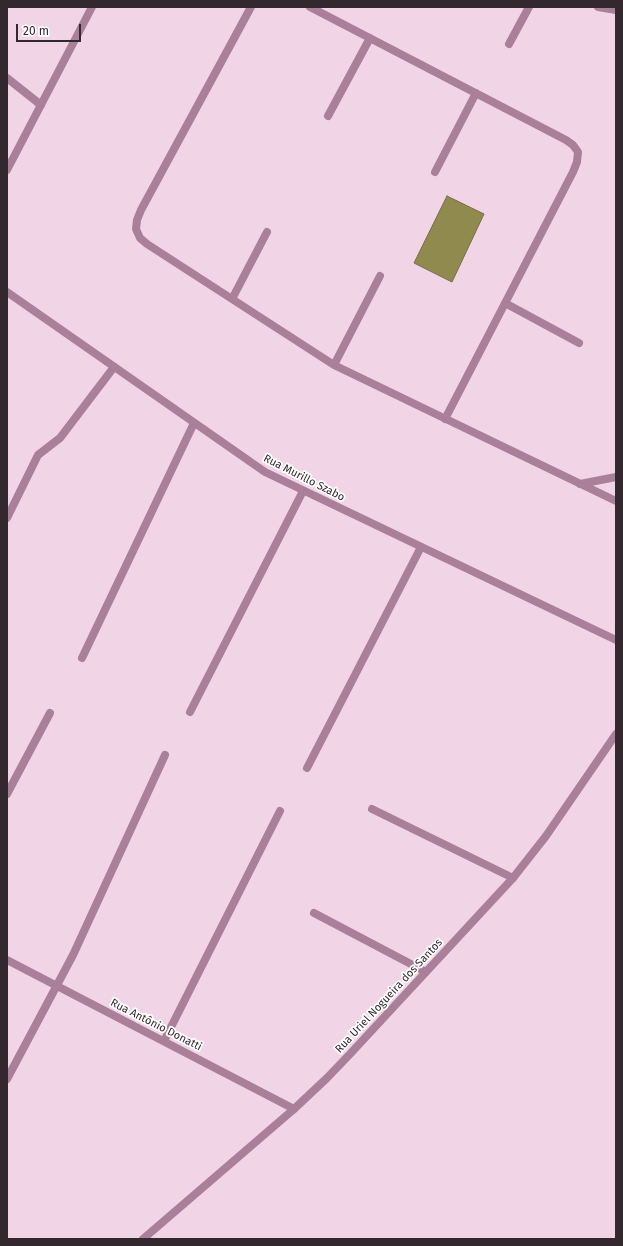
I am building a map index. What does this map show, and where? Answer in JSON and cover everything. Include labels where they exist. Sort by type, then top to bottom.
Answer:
[{"type":"street","points":[[7,170],[92,7]]},
{"type":"street","points":[[251,7],[141,210],[136,224],[136,229],[140,238],[334,365],[616,501]]},
{"type":"street","points":[[310,7],[566,140],[573,145],[578,152],[577,162],[573,172],[444,419]]},
{"type":"street","points":[[509,44],[528,7]]},
{"type":"street","points":[[598,7],[616,10]]},
{"type":"street","points":[[328,116],[370,38]]},
{"type":"street","points":[[7,78],[41,105]]},
{"type":"street","points":[[435,172],[476,93]]},
{"type":"street","points":[[232,299],[267,232]]},
{"type":"street","points":[[334,365],[380,276]]},
{"type":"street","name":"Rua Murillo Szabo","points":[[7,292],[265,472],[616,640]]},
{"type":"street","points":[[505,303],[579,343]]},
{"type":"street","points":[[7,518],[38,455],[60,438],[114,367]]},
{"type":"street","points":[[82,658],[194,423]]},
{"type":"street","points":[[580,484],[616,477]]},
{"type":"street","points":[[190,712],[303,491]]},
{"type":"street","points":[[307,768],[421,547]]},
{"type":"street","points":[[7,794],[50,713]]},
{"type":"street","name":"Rua Uriel Nogueira dos Santos","points":[[143,1239],[294,1109],[327,1078],[513,878],[546,836],[616,734]]},
{"type":"street","points":[[7,1079],[73,955],[165,755]]},
{"type":"street","points":[[372,809],[513,878]]},
{"type":"street","points":[[164,1041],[280,811]]},
{"type":"street","points":[[314,913],[426,972]]},
{"type":"street","name":"Rua Antônio Donatti","points":[[7,960],[294,1109]]},
{"type":"shaded area","points":[[447,196],[484,214],[452,282],[414,263]]}]
